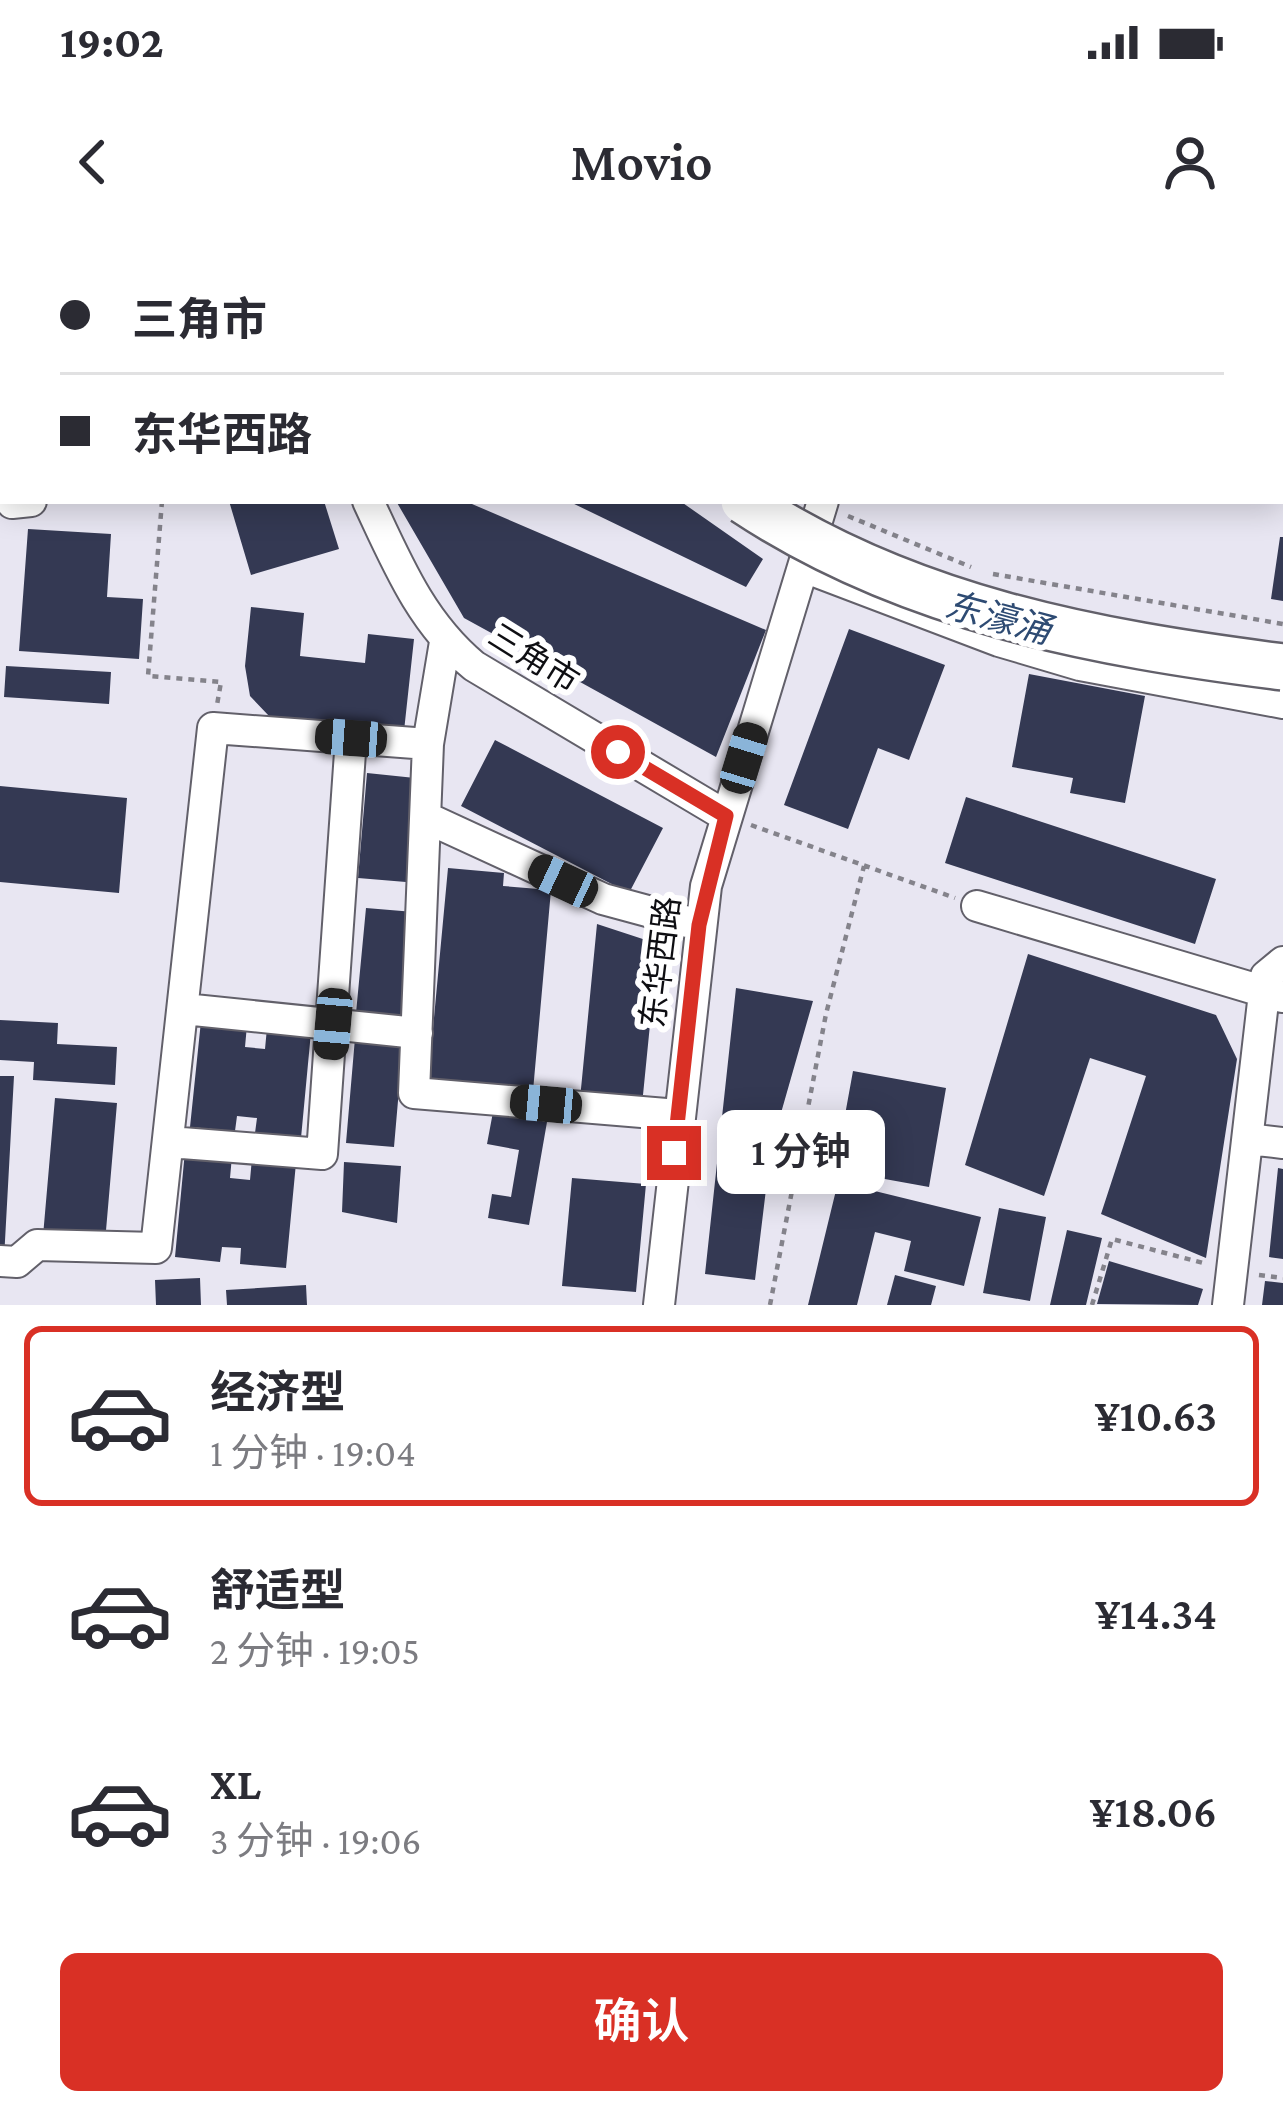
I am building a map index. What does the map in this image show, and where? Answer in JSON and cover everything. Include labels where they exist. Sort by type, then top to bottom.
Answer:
[{"type":"highway","points":[[751,504],[835,554],[953,600],[1164,648],[1283,666]]},
{"type":"street","name":"三角市","points":[[369,504],[423,615],[445,642],[474,666],[726,816]]},
{"type":"street","name":"东华西路","points":[[659,1305],[699,925],[726,816],[823,504]]},
{"type":"street","points":[[804,567],[999,641],[1080,664],[1283,703]]},
{"type":"street","points":[[445,642],[428,744],[414,1094],[678,1115]]},
{"type":"street","points":[[0,1261],[17,1262],[37,1244],[156,1248],[213,728],[428,744]]},
{"type":"street","points":[[169,1142],[322,1154],[351,738]]},
{"type":"street","points":[[427,818],[604,899],[699,925]]},
{"type":"street","points":[[977,906],[1274,997]]},
{"type":"street","points":[[1228,1305],[1248,1139],[1274,997],[1266,976],[1283,962]]},
{"type":"street","points":[[184,1010],[417,1033]]},
{"type":"street","points":[[1248,1139],[1283,1142]]},
{"type":"path","points":[[162,504],[148,676],[221,682],[213,728]]},
{"type":"path","points":[[825,504],[985,573],[1283,624]]},
{"type":"path","points":[[726,816],[977,906]]},
{"type":"path","points":[[770,1305],[826,1014],[864,866]]},
{"type":"path","points":[[1092,1305],[1112,1239],[1232,1271]]},
{"type":"building","points":[[230,504],[325,504],[339,549],[251,575]]},
{"type":"building","points":[[398,504],[472,504],[766,630],[716,757],[464,618]]},
{"type":"building","points":[[574,504],[684,504],[763,559],[746,587]]},
{"type":"building","points":[[28,529],[111,534],[107,597],[143,599],[139,659],[19,651]]},
{"type":"building","points":[[1283,537],[1283,601],[1271,599]]},
{"type":"building","points":[[251,607],[304,613],[300,656],[365,663],[368,634],[414,639],[404,731],[269,716],[250,696],[245,666]]},
{"type":"building","points":[[849,629],[945,665],[909,760],[878,748],[848,829],[784,805]]},
{"type":"building","points":[[6,666],[111,672],[109,704],[4,697]]},
{"type":"building","points":[[1029,674],[1145,696],[1125,803],[1070,793],[1073,778],[1012,767]]},
{"type":"building","points":[[495,740],[663,828],[629,893],[461,806]]},
{"type":"building","points":[[367,773],[415,778],[406,882],[358,878]]},
{"type":"building","points":[[0,786],[127,798],[119,893],[0,882]]},
{"type":"building","points":[[966,797],[1216,879],[1195,944],[945,863]]},
{"type":"building","points":[[448,868],[504,873],[503,886],[551,890],[533,1091],[428,1082]]},
{"type":"building","points":[[366,908],[414,912],[405,1017],[356,1013]]},
{"type":"building","points":[[597,924],[658,944],[642,1105],[580,1099]]},
{"type":"building","points":[[1028,954],[1216,1015],[1237,1059],[1206,1258],[1101,1214],[1146,1076],[1090,1058],[1044,1196],[965,1165]]},
{"type":"building","points":[[736,988],[813,1001],[771,1148],[755,1280],[705,1274]]},
{"type":"building","points":[[0,1020],[58,1023],[57,1044],[117,1047],[115,1085],[33,1080],[34,1062],[0,1060]]},
{"type":"building","points":[[201,1021],[247,1025],[245,1047],[265,1049],[267,1028],[311,1032],[301,1138],[255,1133],[257,1118],[237,1116],[235,1131],[190,1127]]},
{"type":"building","points":[[355,1038],[403,1043],[394,1147],[346,1143]]},
{"type":"building","points":[[853,1071],[946,1088],[929,1187],[835,1170]]},
{"type":"building","points":[[0,1076],[14,1076],[4,1259],[0,1259]]},
{"type":"building","points":[[55,1098],[117,1103],[105,1242],[43,1236]]},
{"type":"building","points":[[493,1112],[547,1122],[529,1225],[488,1218],[492,1194],[511,1197],[519,1150],[487,1144]]},
{"type":"building","points":[[185,1151],[232,1156],[230,1178],[250,1180],[252,1158],[296,1163],[286,1268],[240,1264],[241,1248],[222,1247],[220,1262],[175,1257]]},
{"type":"building","points":[[344,1162],[401,1166],[397,1223],[342,1212]]},
{"type":"building","points":[[1278,1168],[1283,1169],[1283,1259],[1269,1257]]},
{"type":"building","points":[[572,1178],[646,1184],[636,1292],[562,1286]]},
{"type":"building","points":[[838,1182],[981,1217],[964,1286],[904,1271],[911,1241],[875,1232],[857,1305],[808,1305]]},
{"type":"building","points":[[999,1208],[1046,1217],[1030,1301],[983,1293]]},
{"type":"building","points":[[1067,1230],[1102,1238],[1086,1305],[1050,1305]]},
{"type":"building","points":[[1109,1261],[1203,1289],[1198,1305],[1097,1304]]},
{"type":"building","points":[[895,1275],[936,1286],[931,1305],[887,1305]]},
{"type":"building","points":[[200,1278],[201,1305],[156,1305],[155,1280]]},
{"type":"building","points":[[1265,1281],[1283,1283],[1283,1305],[1262,1305]]},
{"type":"building","points":[[306,1285],[307,1305],[227,1305],[226,1290]]},
{"type":"route","points":[[618,752],[726,816],[699,925],[674,1153]]},
{"type":"water label","name":"东濠涌","points":[[998,618]]}]
